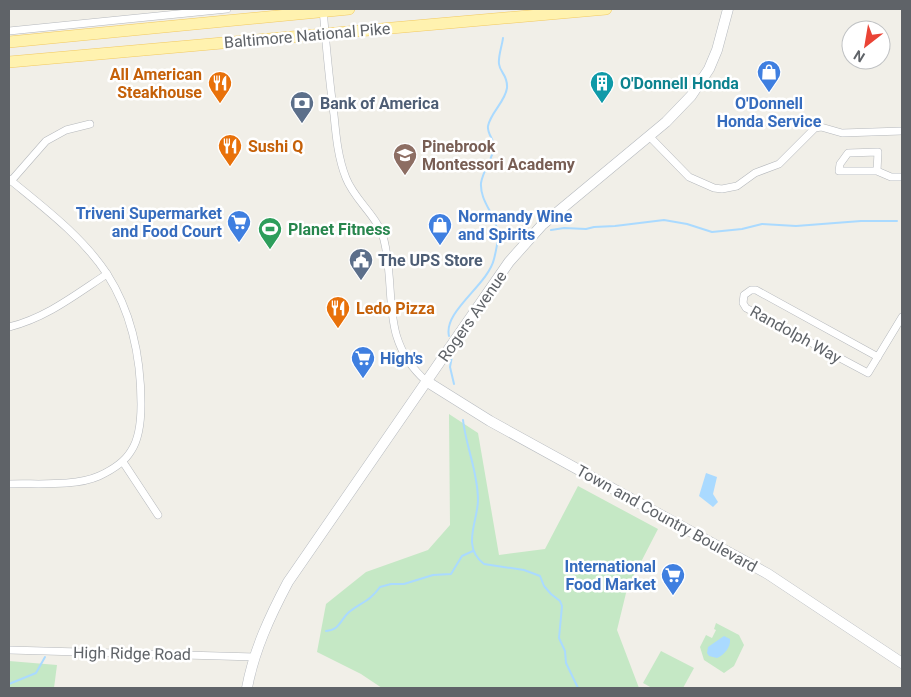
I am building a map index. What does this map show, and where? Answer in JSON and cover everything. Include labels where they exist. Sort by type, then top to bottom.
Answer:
[{"type":"main road","name":"Baltimore National Pike","points":[[9,42],[296,11],[349,9]]},
{"type":"main road","name":"Baltimore National Pike","points":[[9,62],[606,9]]},
{"type":"main road","name":"Rogers Avenue","points":[[247,688],[254,657],[268,622],[288,582],[509,262],[527,240],[556,212],[679,110],[701,82],[718,50],[728,9]]},
{"type":"main road","name":"Town and Country Boulevard","points":[[426,381],[490,421],[768,574],[902,663]]},
{"type":"street","points":[[9,30],[226,9]]},
{"type":"street","points":[[323,10],[330,91],[341,164],[350,188],[377,224],[382,235],[386,253],[395,335],[403,354],[416,372],[426,381]]},
{"type":"street","points":[[9,484],[84,480],[97,477],[123,462],[132,450],[140,428],[140,367],[130,322],[121,300],[106,274],[75,237],[10,180],[46,141],[66,130],[90,124]]},
{"type":"street","points":[[648,136],[689,177],[714,188],[722,189],[737,186],[755,173],[779,164],[815,128],[821,127],[842,133],[902,131]]},
{"type":"street","points":[[878,170],[878,152],[848,153],[840,164],[839,171],[878,170],[891,177],[902,176]]},
{"type":"street","points":[[9,327],[54,310],[106,274]]},
{"type":"street","name":"Randolph Way","points":[[878,356],[756,290],[750,290],[744,295],[743,303],[746,308],[868,373],[902,317]]},
{"type":"street","points":[[123,462],[158,515]]},
{"type":"street","name":"High Ridge Road","points":[[9,650],[254,657]]},
{"type":"green space","points":[[449,414],[478,433],[499,555],[545,549],[578,486],[658,529],[627,589],[617,630],[639,688],[382,688],[361,674],[317,652],[326,604],[366,572],[428,550],[450,525]]},
{"type":"green space","points":[[716,623],[739,635],[744,645],[734,666],[724,673],[704,660],[700,647],[706,635],[712,638],[716,630],[714,629]]},
{"type":"green space","points":[[661,651],[694,668],[683,688],[652,688],[643,683]]},
{"type":"green space","points":[[9,661],[57,665],[54,688],[9,688]]},
{"type":"water","points":[[706,473],[717,477],[713,494],[718,502],[713,507],[699,496]]},
{"type":"water","points":[[724,636],[730,639],[726,650],[717,658],[709,656],[707,653],[708,647]]},
{"type":"waterway","points":[[449,336],[449,327],[453,317],[490,269],[496,250],[497,227],[484,199],[481,183],[494,147],[488,126],[504,98],[507,88],[506,80],[499,64],[503,38]]},
{"type":"waterway","points":[[551,230],[564,228],[586,229],[664,220],[687,224],[712,232],[742,229],[762,224],[796,226],[861,221],[897,221]]},
{"type":"waterway","points":[[497,232],[517,233]]},
{"type":"waterway","points":[[452,356],[450,367],[454,384]]},
{"type":"waterway","points":[[463,420],[474,470],[478,500],[472,534],[473,550],[484,564],[524,570],[540,576],[544,586],[560,601],[562,606],[559,638],[565,651],[566,663],[578,688]]},
{"type":"waterway","points":[[326,631],[337,627],[349,612],[369,598],[380,587],[391,584],[404,584],[433,575],[451,574],[462,556],[473,551]]},
{"type":"waterway","points":[[9,684],[36,673],[45,657]]},
{"type":"place","name":"O'Donnell Honda Service","points":[[769,93]]},
{"type":"place","name":"All American Steakhouse","points":[[220,104]]},
{"type":"place","name":"O'Donnell Honda","points":[[602,104]]},
{"type":"place","name":"Bank of America","points":[[302,124]]},
{"type":"place","name":"Sushi Q","points":[[230,167]]},
{"type":"place","name":"Pinebrook Montessori Academy","points":[[405,176]]},
{"type":"place","name":"Triveni Supermarket and Food Court","points":[[239,243]]},
{"type":"place","name":"Normandy Wine and Spirits","points":[[440,246]]},
{"type":"place","name":"Planet Fitness","points":[[270,250]]},
{"type":"place","name":"The UPS Store","points":[[361,281]]},
{"type":"place","name":"Ledo Pizza","points":[[338,329]]},
{"type":"place","name":"High's","points":[[363,379]]},
{"type":"place","name":"International Food Market","points":[[673,596]]}]
